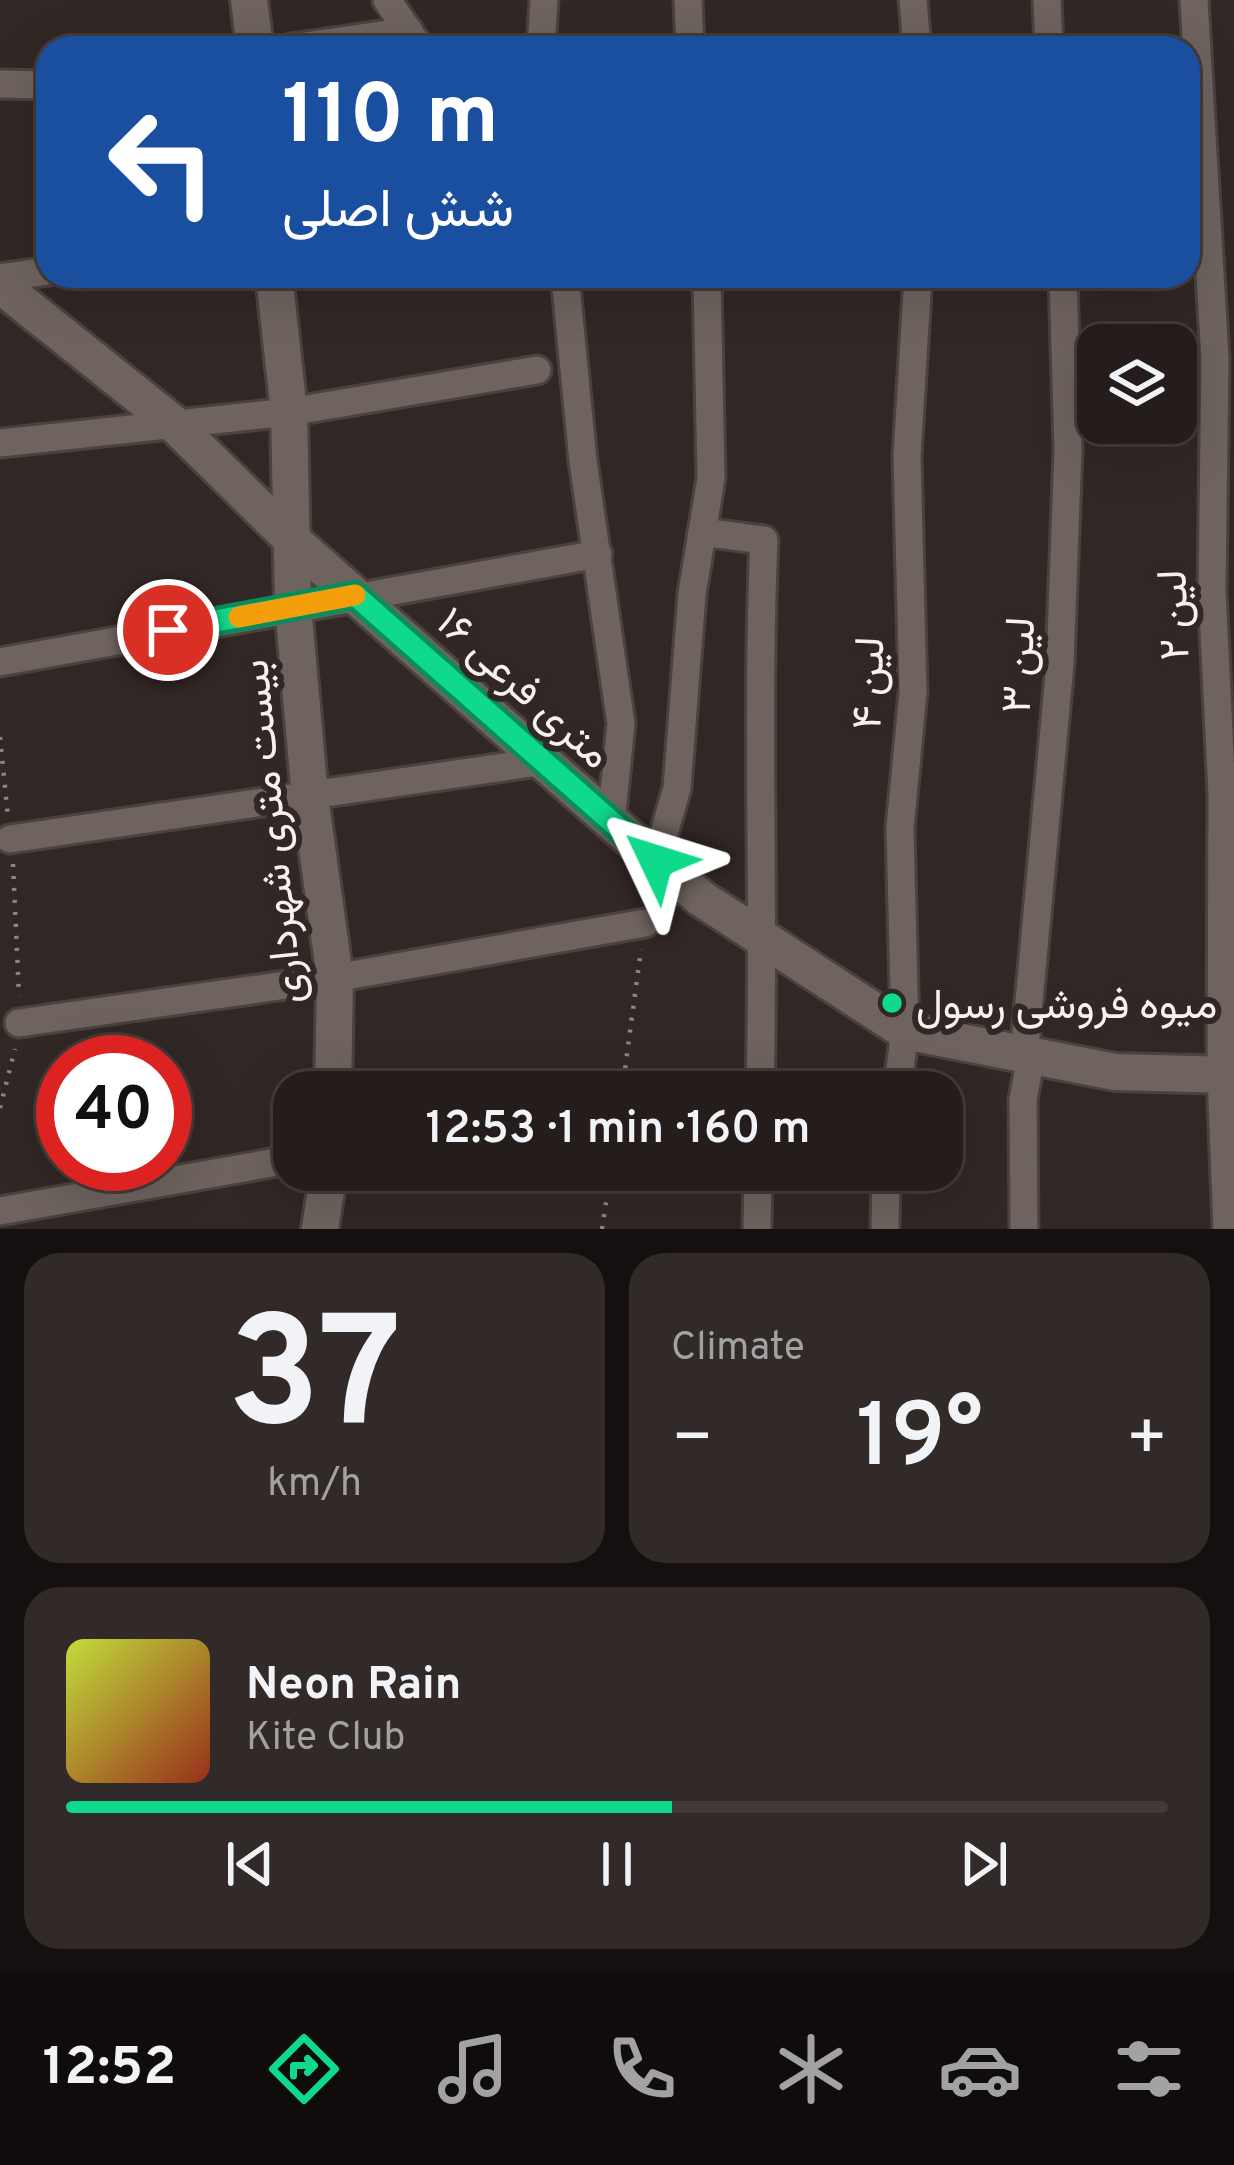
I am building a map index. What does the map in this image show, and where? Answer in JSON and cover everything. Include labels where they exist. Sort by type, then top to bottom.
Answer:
[{"type":"street","points":[[249,0],[254,36]]},
{"type":"street","points":[[387,0],[411,36]]},
{"type":"street","points":[[542,36],[544,0]]},
{"type":"street","points":[[688,0],[690,36]]},
{"type":"street","points":[[913,0],[915,36]]},
{"type":"street","points":[[1047,0],[1048,36]]},
{"type":"street","name":"لین ۲","points":[[1194,0],[1196,36]]},
{"type":"street","points":[[0,85],[36,85]]},
{"type":"street","name":"لین ۲","points":[[1200,103],[1215,359],[1212,591],[1222,794],[1227,1229]]},
{"type":"street","points":[[0,282],[36,274]]},
{"type":"street","name":"۱۶ متری فرعی","points":[[0,282],[174,424],[292,540],[538,762],[656,861],[905,1030],[1115,1072],[1227,1074]]},
{"type":"street","name":"بیست متری شهرداری","points":[[275,288],[290,412],[293,606],[310,797],[335,978],[333,1071]]},
{"type":"street","points":[[566,288],[621,724],[611,822]]},
{"type":"street","points":[[656,861],[677,788],[692,594],[711,478],[707,288]]},
{"type":"street","name":"لین ۴","points":[[900,1071],[905,1030],[900,828],[913,692],[907,456],[917,288]]},
{"type":"street","name":"لین ۳","points":[[1024,1229],[1023,1099],[1060,664],[1067,451],[1063,288]]},
{"type":"street","points":[[0,443],[290,412],[537,370]]},
{"type":"street","points":[[702,532],[764,540],[759,647],[764,938],[761,1071]]},
{"type":"street","points":[[0,662],[598,554]]},
{"type":"street","points":[[10,839],[538,762]]},
{"type":"street","points":[[19,1022],[335,978],[645,923]]},
{"type":"street","points":[[0,1211],[273,1163]]},
{"type":"street","points":[[320,1229],[326,1191]]},
{"type":"street","points":[[757,1229],[758,1191]]},
{"type":"street","points":[[885,1229],[886,1191]]},
{"type":"path","points":[[0,736],[20,938],[19,1022],[0,1108]]},
{"type":"path","points":[[625,1071],[645,923]]},
{"type":"path","points":[[602,1229],[608,1191]]},
{"type":"slow traffic","points":[[239,617],[355,595]]},
{"type":"place","name":"میوه فروشی رسول","points":[[892,1003]]},
{"type":"route","points":[[168,630],[355,595],[538,762],[656,861]]}]
